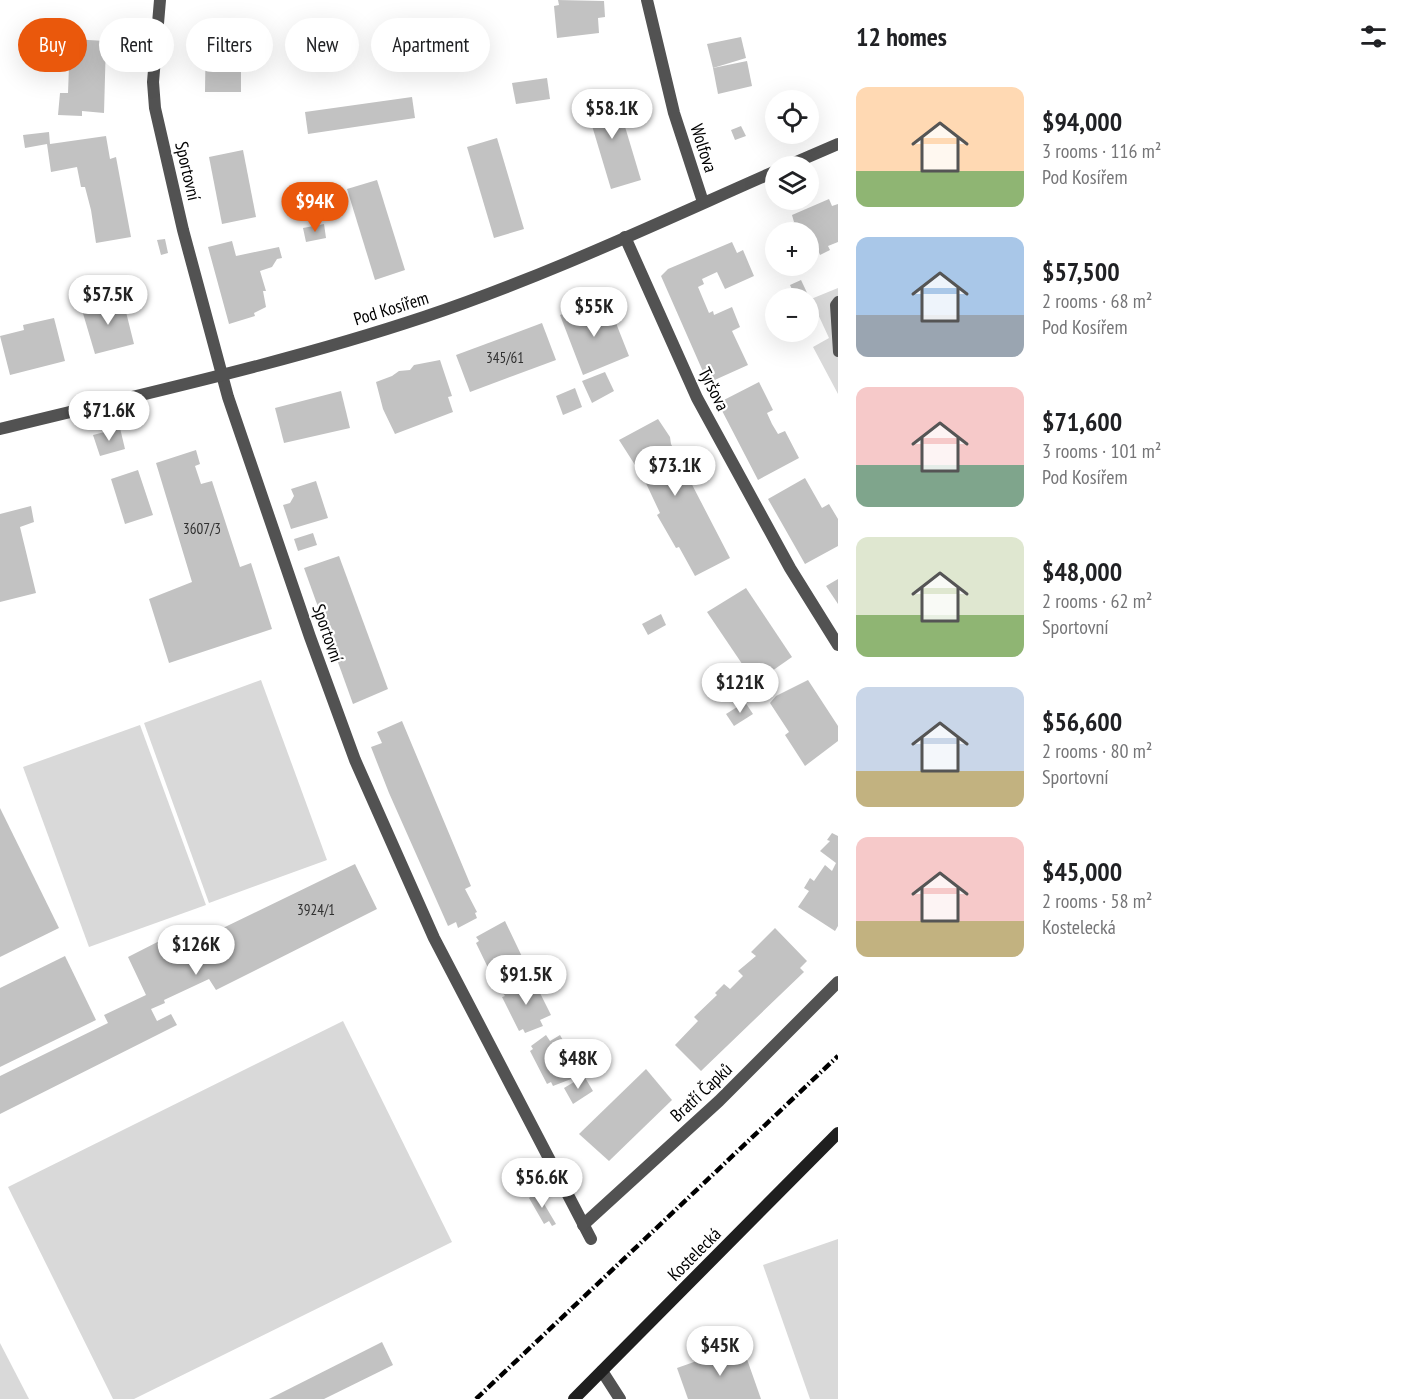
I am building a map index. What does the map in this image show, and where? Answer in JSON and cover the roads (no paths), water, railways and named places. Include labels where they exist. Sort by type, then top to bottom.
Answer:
[{"type":"street","name":"Sportovní","points":[[160,0],[153,82],[155,108],[185,241],[221,374],[336,712],[368,791],[448,970],[591,1239]]},
{"type":"street","name":"Wolfova","points":[[647,0],[674,113],[703,202]]},
{"type":"street","points":[[810,156],[838,144]]},
{"type":"street","name":"Pod Kosířem","points":[[0,429],[221,374],[426,317],[498,291],[765,176]]},
{"type":"street","name":"Tyršova","points":[[625,237],[697,398],[790,568],[838,645]]},
{"type":"street","name":"Bratří Čapků","points":[[583,1225],[718,1101],[838,982]]},
{"type":"street","name":"Kostelecká","points":[[574,1399],[838,1133]]},
{"type":"street","points":[[602,1371],[620,1399]]},
{"type":"lane","points":[[838,301],[835,305],[838,362]]},
{"type":"railway","points":[[476,1399],[838,1056]]}]
